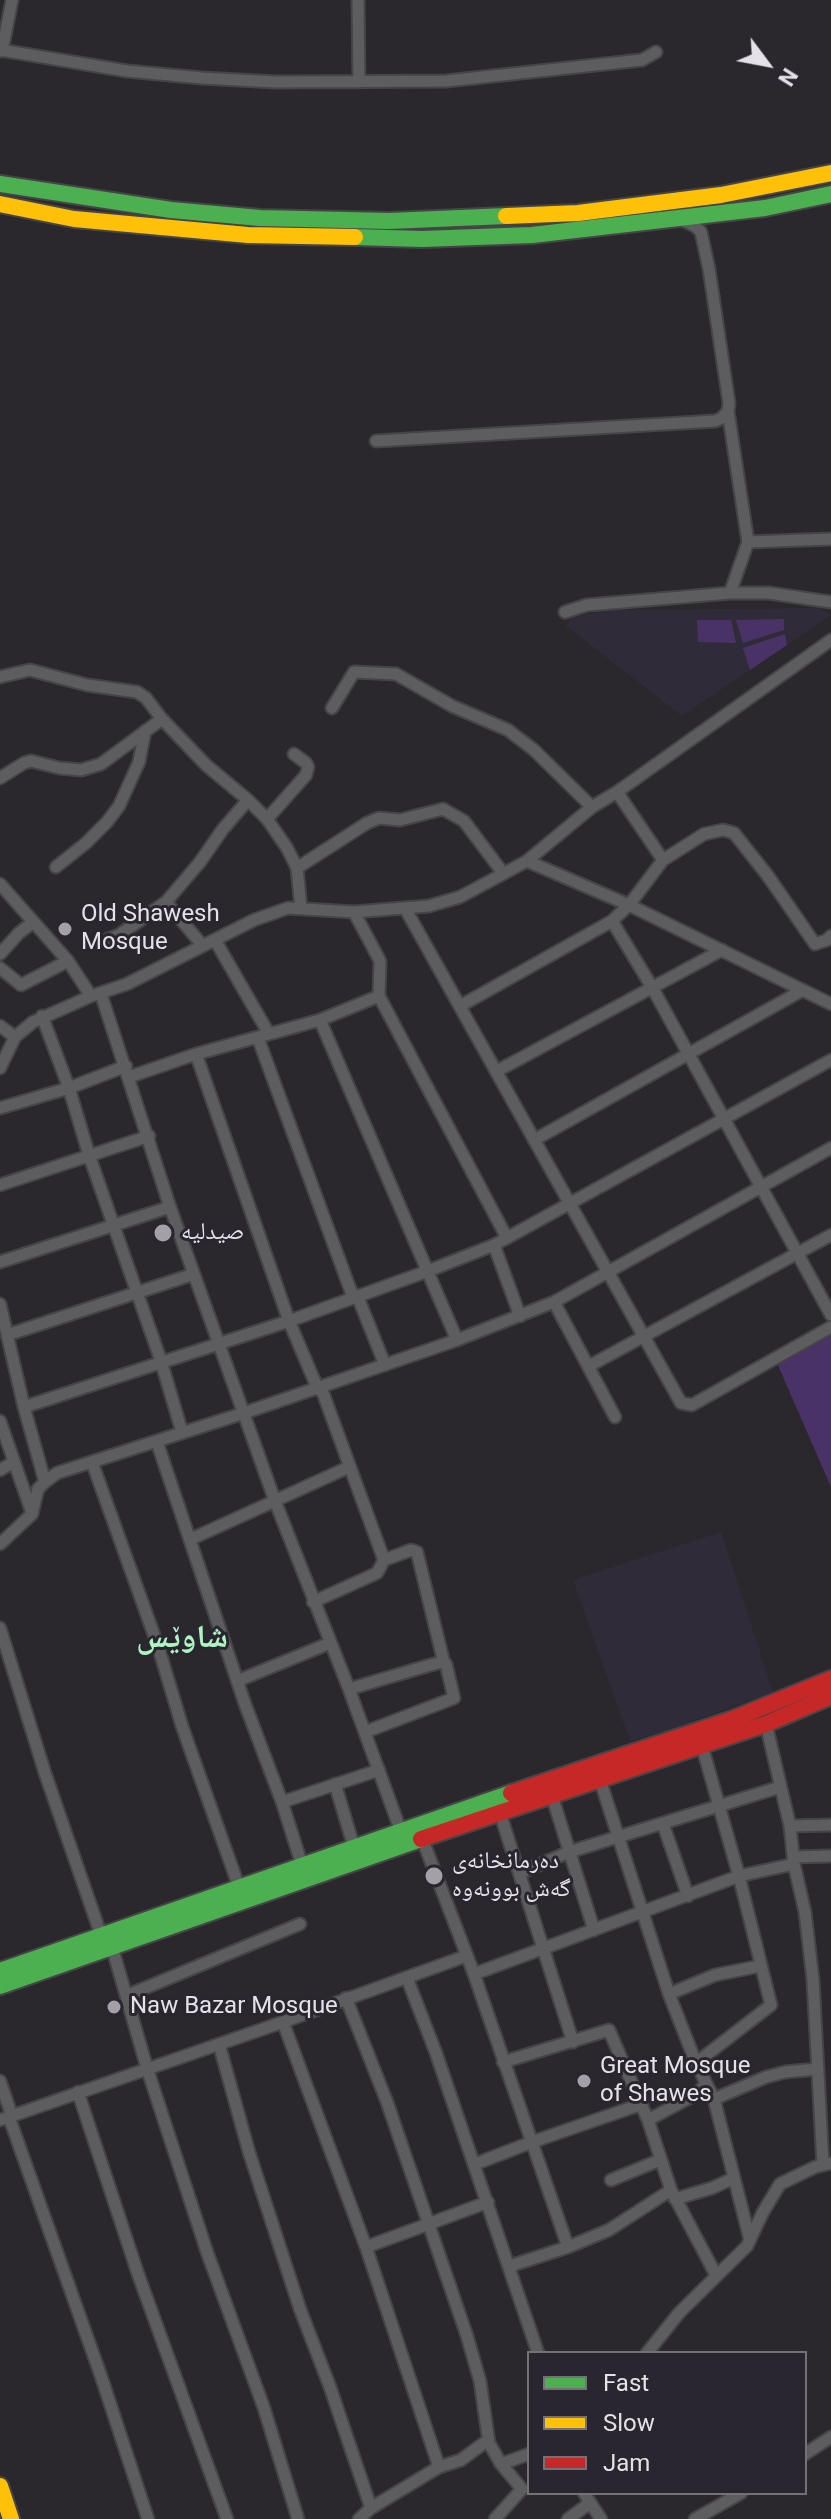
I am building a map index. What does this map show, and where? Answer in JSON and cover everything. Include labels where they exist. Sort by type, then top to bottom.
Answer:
[{"type":"street","points":[[12,0],[1,50],[127,71],[202,78],[276,82],[446,81],[647,59],[656,52]]},
{"type":"street","points":[[358,0],[359,82]]},
{"type":"street","points":[[0,184],[112,202],[260,218],[389,221],[578,213],[660,204],[831,173]]},
{"type":"street","points":[[810,176],[801,187],[804,193],[831,193]]},
{"type":"street","points":[[749,189],[781,187],[787,188],[789,193],[784,199],[749,210]]},
{"type":"street","points":[[29,210],[65,212],[70,207],[66,200],[31,189]]},
{"type":"street","points":[[0,204],[74,219],[274,237],[422,239],[532,235],[680,219],[815,199],[831,193]]},
{"type":"street","points":[[107,222],[84,214],[83,209],[86,205],[112,202]]},
{"type":"street","points":[[709,269],[709,230],[720,213]]},
{"type":"street","points":[[680,219],[701,232],[709,269],[748,542],[730,593]]},
{"type":"street","points":[[376,441],[715,421],[728,411]]},
{"type":"street","points":[[748,542],[831,539]]},
{"type":"street","points":[[565,612],[587,605],[730,593],[769,593],[831,602]]},
{"type":"street","points":[[0,1068],[15,1037],[42,1016],[127,984],[254,920],[288,908],[354,912],[429,906],[460,897],[527,861],[592,807],[831,640]]},
{"type":"street","points":[[0,677],[30,670],[87,685],[137,692],[151,703],[206,765],[267,819],[297,868],[301,908]]},
{"type":"street","points":[[332,708],[354,672],[396,674],[452,706],[508,730],[534,750],[592,807]]},
{"type":"street","points":[[0,778],[31,761],[81,770],[101,764],[162,719]]},
{"type":"street","points":[[56,867],[96,833],[119,806],[139,762],[146,731]]},
{"type":"street","points":[[267,819],[306,775],[306,763],[294,754]]},
{"type":"street","points":[[617,792],[663,860]]},
{"type":"street","points":[[99,943],[119,935],[166,902],[248,800]]},
{"type":"street","points":[[297,868],[379,818],[400,820],[443,809],[464,821],[503,873]]},
{"type":"street","points":[[460,1006],[612,921],[629,905],[663,860],[704,834],[723,830],[734,833],[815,944],[831,936]]},
{"type":"street","points":[[527,861],[629,905],[831,1004]]},
{"type":"street","points":[[0,884],[96,995],[127,1072],[170,1207],[313,1602],[379,1770],[474,1974],[568,2247]]},
{"type":"street","points":[[166,902],[203,946]]},
{"type":"street","points":[[405,908],[681,1403],[692,1405],[831,1327]]},
{"type":"street","points":[[354,912],[380,961],[379,996],[507,1238]]},
{"type":"street","points":[[612,921],[652,987],[831,1315]]},
{"type":"street","points":[[0,954],[33,922]]},
{"type":"street","points":[[215,940],[264,1036],[355,1296],[385,1365]]},
{"type":"street","points":[[497,1071],[722,950]]},
{"type":"street","points":[[0,968],[21,985],[68,961]]},
{"type":"street","points":[[534,1140],[803,990]]},
{"type":"street","points":[[0,1108],[320,1020],[379,996]]},
{"type":"street","points":[[42,1016],[161,1361],[182,1432]]},
{"type":"street","points":[[320,1020],[457,1340]]},
{"type":"street","points":[[0,1026],[15,1037]]},
{"type":"street","points":[[196,1054],[289,1321],[317,1387],[323,1393],[384,1560]]},
{"type":"street","points":[[24,1407],[289,1321],[494,1245],[831,1060]]},
{"type":"street","points":[[0,1185],[149,1136]]},
{"type":"street","points":[[0,1544],[32,1514],[38,1489],[57,1473],[385,1365],[554,1302],[831,1148]]},
{"type":"street","points":[[0,1262],[170,1207]]},
{"type":"street","points":[[589,1366],[831,1235]]},
{"type":"street","points":[[494,1245],[520,1316]]},
{"type":"street","points":[[7,1335],[194,1274]]},
{"type":"street","points":[[554,1302],[615,1417]]},
{"type":"street","points":[[0,1304],[45,1482]]},
{"type":"street","points":[[0,1421],[32,1514]]},
{"type":"street","points":[[157,1442],[302,1865]]},
{"type":"street","points":[[0,1470],[14,1462]]},
{"type":"street","points":[[92,1462],[239,1887]]},
{"type":"street","points":[[191,1539],[349,1467]]},
{"type":"street","points":[[313,1602],[377,1573],[384,1560],[411,1550],[417,1552],[454,1698],[365,1732]]},
{"type":"street","points":[[0,1628],[45,1773],[128,1995],[147,2068],[207,2252],[264,2408],[298,2519]]},
{"type":"street","points":[[237,1681],[330,1643]]},
{"type":"street","points":[[349,1689],[444,1663]]},
{"type":"street","points":[[0,1971],[106,1941],[733,1719],[828,1689]]},
{"type":"street","points":[[0,1986],[239,1887],[354,1847],[500,1813],[702,1746],[766,1724],[828,1689]]},
{"type":"street","points":[[649,2351],[679,2313],[747,2246],[780,2184],[827,2164],[805,1912],[790,1826],[766,1724]]},
{"type":"street","points":[[696,2063],[771,2005],[702,1746]]},
{"type":"street","points":[[282,1802],[379,1770]]},
{"type":"street","points":[[600,1780],[669,1994],[714,2099],[750,2240]]},
{"type":"street","points":[[335,1784],[354,1847]]},
{"type":"street","points":[[520,1873],[569,1852],[780,1787]]},
{"type":"street","points":[[552,1796],[594,1930]]},
{"type":"street","points":[[500,1813],[573,2042]]},
{"type":"street","points":[[663,1824],[688,1896]]},
{"type":"street","points":[[790,1826],[831,1825]]},
{"type":"street","points":[[474,1974],[739,1876],[794,1861],[831,1856]]},
{"type":"street","points":[[128,1995],[300,1924]]},
{"type":"street","points":[[7,2118],[466,1956]]},
{"type":"street","points":[[669,1994],[734,1969],[760,1966]]},
{"type":"street","points":[[407,1978],[475,2164],[537,2351]]},
{"type":"street","points":[[346,1998],[387,2102],[467,2336],[480,2381],[489,2443],[501,2464],[525,2485],[495,2519]]},
{"type":"street","points":[[283,2022],[366,2247],[439,2467]]},
{"type":"street","points":[[503,2062],[609,2030],[642,2104],[673,2194],[716,2275]]},
{"type":"street","points":[[219,2044],[249,2152],[300,2309],[371,2508]]},
{"type":"street","points":[[714,2099],[766,2077],[818,2069]]},
{"type":"street","points":[[0,2081],[7,2118],[101,2376],[148,2519]]},
{"type":"street","points":[[648,2120],[691,2097],[706,2085]]},
{"type":"street","points":[[78,2092],[138,2274],[227,2519]]},
{"type":"street","points":[[475,2164],[642,2104]]},
{"type":"street","points":[[611,2180],[660,2160]]},
{"type":"street","points":[[510,2266],[609,2230],[673,2194],[712,2188],[734,2178]]},
{"type":"street","points":[[366,2247],[488,2202]]},
{"type":"street","points":[[807,2453],[831,2437]]},
{"type":"street","points":[[359,2519],[371,2508],[439,2467],[461,2460],[484,2443],[489,2443]]},
{"type":"street","points":[[501,2464],[527,2455]]},
{"type":"street","points":[[0,2486],[11,2519]]},
{"type":"street","points":[[695,2519],[737,2495]]},
{"type":"street","points":[[568,2519],[587,2498],[601,2519]]},
{"type":"shaded area","points":[[819,608],[831,615],[682,716],[566,626],[572,617],[610,610]]},
{"type":"shaded area","points":[[784,619],[784,630],[743,643],[736,620]]},
{"type":"shaded area","points":[[697,620],[731,620],[736,643],[698,642]]},
{"type":"shaded area","points":[[785,634],[787,645],[750,670],[743,648]]},
{"type":"shaded area","points":[[831,1334],[831,1487],[777,1363]]},
{"type":"shaded area","points":[[721,1532],[773,1692],[630,1741],[573,1580]]},
{"type":"traffic: fast","points":[[0,184],[171,210],[260,218],[389,221],[506,216]]},
{"type":"traffic: fast","points":[[355,237],[422,239],[532,235],[765,208],[831,194]]},
{"type":"traffic: fast","points":[[0,1971],[511,1793]]},
{"type":"traffic: fast","points":[[0,1986],[421,1839]]},
{"type":"traffic: slow","points":[[506,216],[578,213],[721,195],[831,173]]},
{"type":"traffic: slow","points":[[0,204],[74,219],[248,235],[355,237]]},
{"type":"traffic: slow","points":[[0,2486],[11,2519]]},
{"type":"traffic: jam","points":[[511,1793],[733,1719],[831,1679]]},
{"type":"traffic: jam","points":[[421,1839],[766,1724],[831,1696]]},
{"type":"place","name":"Old Shawesh Mosque","points":[[65,929]]},
{"type":"place","name":"صیدلیە","points":[[163,1233]]},
{"type":"place","name":"دەرمانخانەی گەش بوونەوە","points":[[434,1876]]},
{"type":"place","name":"Naw Bazar Mosque","points":[[114,2007]]},
{"type":"place","name":"Great Mosque of Shawes","points":[[584,2081]]},
{"type":"district","name":"شاوێس","points":[[182,1639]]}]
